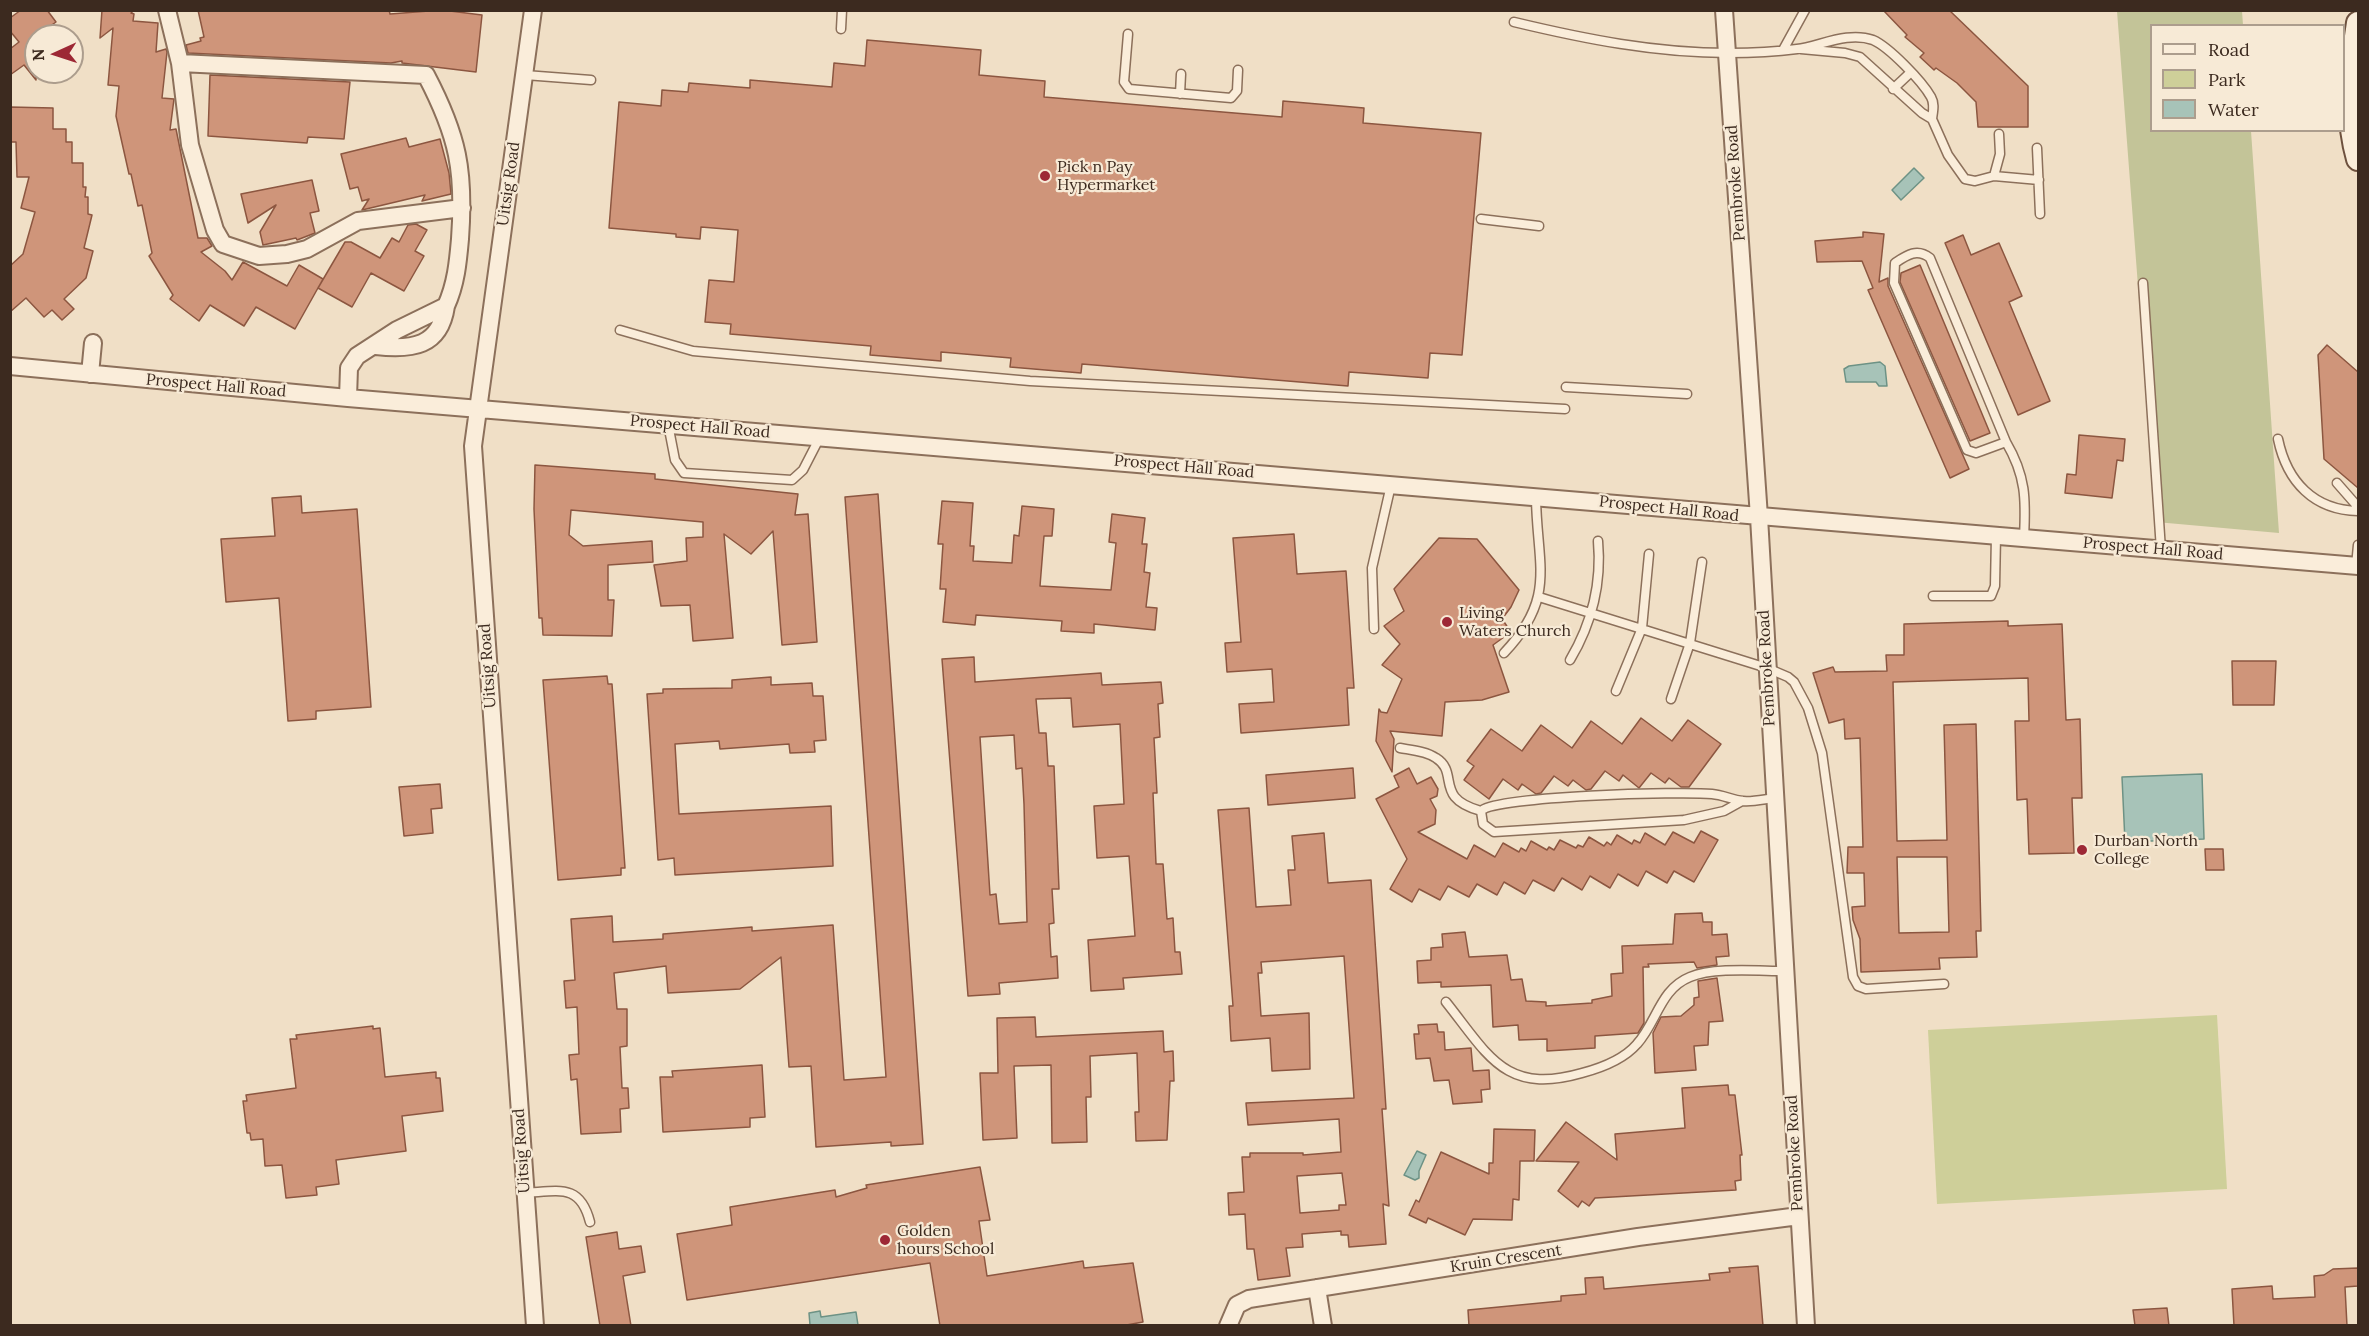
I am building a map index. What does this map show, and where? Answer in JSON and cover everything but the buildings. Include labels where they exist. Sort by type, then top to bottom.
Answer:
[{"type":"main road","points":[[2358,23],[2350,72],[2349,110],[2358,159]]},
{"type":"street","points":[[167,10],[180,63],[190,145],[215,230],[223,244],[260,256],[287,254],[307,249],[358,222],[462,208]]},
{"type":"street","name":"Uitsig Road","points":[[533,10],[476,408],[473,446],[535,1326]]},
{"type":"street","name":"Pembroke Road","points":[[1724,10],[1759,517],[1806,1326]]},
{"type":"street","points":[[180,63],[426,75],[456,146],[462,181],[462,208],[452,293],[446,306],[397,330],[376,346],[357,356],[349,368],[348,398]]},
{"type":"street","points":[[90,374],[93,343]]},
{"type":"street","name":"Prospect Hall Road","points":[[10,366],[348,398],[2357,566]]},
{"type":"street","name":"Kruin Crescent","points":[[1228,1326],[1237,1305],[1250,1299],[1638,1237],[1798,1215]]},
{"type":"street","points":[[1317,1288],[1323,1326]]},
{"type":"lane","points":[[841,29],[842,10]]},
{"type":"lane","points":[[1783,50],[1805,10]]},
{"type":"lane","points":[[1514,22],[1595,42],[1726,53],[1801,49],[1845,52],[1860,57],[1893,89],[1932,119]]},
{"type":"lane","points":[[1128,34],[1125,85],[1135,91],[1231,98],[1237,91],[1238,70]]},
{"type":"lane","points":[[1801,49],[1826,40],[1867,39],[1889,51],[1931,98],[1934,106],[1932,119],[1948,155],[1965,179],[1974,181],[1994,176],[2039,180]]},
{"type":"lane","points":[[1893,89],[1910,73]]},
{"type":"lane","points":[[1180,94],[1181,74]]},
{"type":"lane","points":[[525,75],[591,80]]},
{"type":"lane","points":[[1994,176],[2000,154],[1999,134]]},
{"type":"lane","points":[[2037,148],[2040,214]]},
{"type":"lane","points":[[1481,219],[1539,226]]},
{"type":"lane","points":[[2006,442],[1976,453],[1967,450],[1894,284],[1895,263],[1910,253],[1924,254],[1930,258],[2015,459],[2026,498],[2024,538]]},
{"type":"lane","points":[[2143,283],[2161,550]]},
{"type":"lane","points":[[620,330],[693,351],[1030,381],[1565,409]]},
{"type":"lane","points":[[1566,387],[1687,394]]},
{"type":"lane","points":[[668,424],[675,460],[684,473],[773,481],[792,480],[799,476],[820,437]]},
{"type":"lane","points":[[2278,439],[2287,466],[2309,496],[2334,508],[2358,509]]},
{"type":"lane","points":[[2337,483],[2358,509]]},
{"type":"lane","points":[[1374,628],[1372,568],[1391,485]]},
{"type":"lane","points":[[1504,653],[1524,633],[1539,597],[1541,563],[1536,498]]},
{"type":"lane","points":[[1933,596],[1991,596],[1995,586],[1996,536]]},
{"type":"lane","points":[[1569,660],[1582,640],[1598,589],[1598,541]]},
{"type":"lane","points":[[2357,566],[2358,545]]},
{"type":"lane","points":[[1616,691],[1642,628],[1649,554]]},
{"type":"lane","points":[[1671,699],[1690,643],[1702,562]]},
{"type":"lane","points":[[1539,597],[1767,668],[1794,682],[1815,726],[1831,806],[1853,977],[1858,986],[1866,989],[1944,984]]},
{"type":"lane","points":[[1400,748],[1436,758],[1443,764],[1452,795],[1458,803],[1481,811]]},
{"type":"lane","points":[[1481,811],[1485,807],[1506,802],[1635,795],[1711,794],[1742,801],[1775,798]]},
{"type":"lane","points":[[1481,811],[1482,824],[1494,832],[1684,820],[1724,811],[1742,801]]},
{"type":"lane","points":[[1446,1002],[1506,1070],[1521,1078],[1538,1081],[1597,1069],[1621,1057],[1637,1044],[1666,995],[1675,985],[1690,976],[1703,973],[1785,971]]},
{"type":"lane","points":[[525,1193],[572,1193],[580,1197],[586,1207],[590,1222]]},
{"type":"green space","points":[[2117,11],[2242,11],[2243,24],[2150,24],[2150,132],[2251,132],[2279,533],[2156,522]]},
{"type":"green space","points":[[2217,1015],[2227,1189],[1937,1204],[1928,1030]]},
{"type":"water","points":[[1914,168],[1924,178],[1901,200],[1892,190]]},
{"type":"water","points":[[1880,362],[1885,366],[1887,386],[1879,386],[1876,382],[1846,382],[1844,369],[1849,366]]},
{"type":"water","points":[[2202,774],[2204,839],[2125,842],[2122,777]]},
{"type":"water","points":[[1417,1151],[1426,1155],[1419,1171],[1419,1178],[1415,1180],[1404,1175]]},
{"type":"water","points":[[820,1311],[821,1317],[856,1312],[858,1325],[810,1325],[809,1313]]},
{"type":"place","name":"Pick n Pay Hypermarket","points":[[1045,176]]},
{"type":"place","name":"Living Waters Church","points":[[1447,622]]},
{"type":"place","name":"Durban North College","points":[[2082,850]]},
{"type":"place","name":"Golden hours School","points":[[885,1240]]}]
